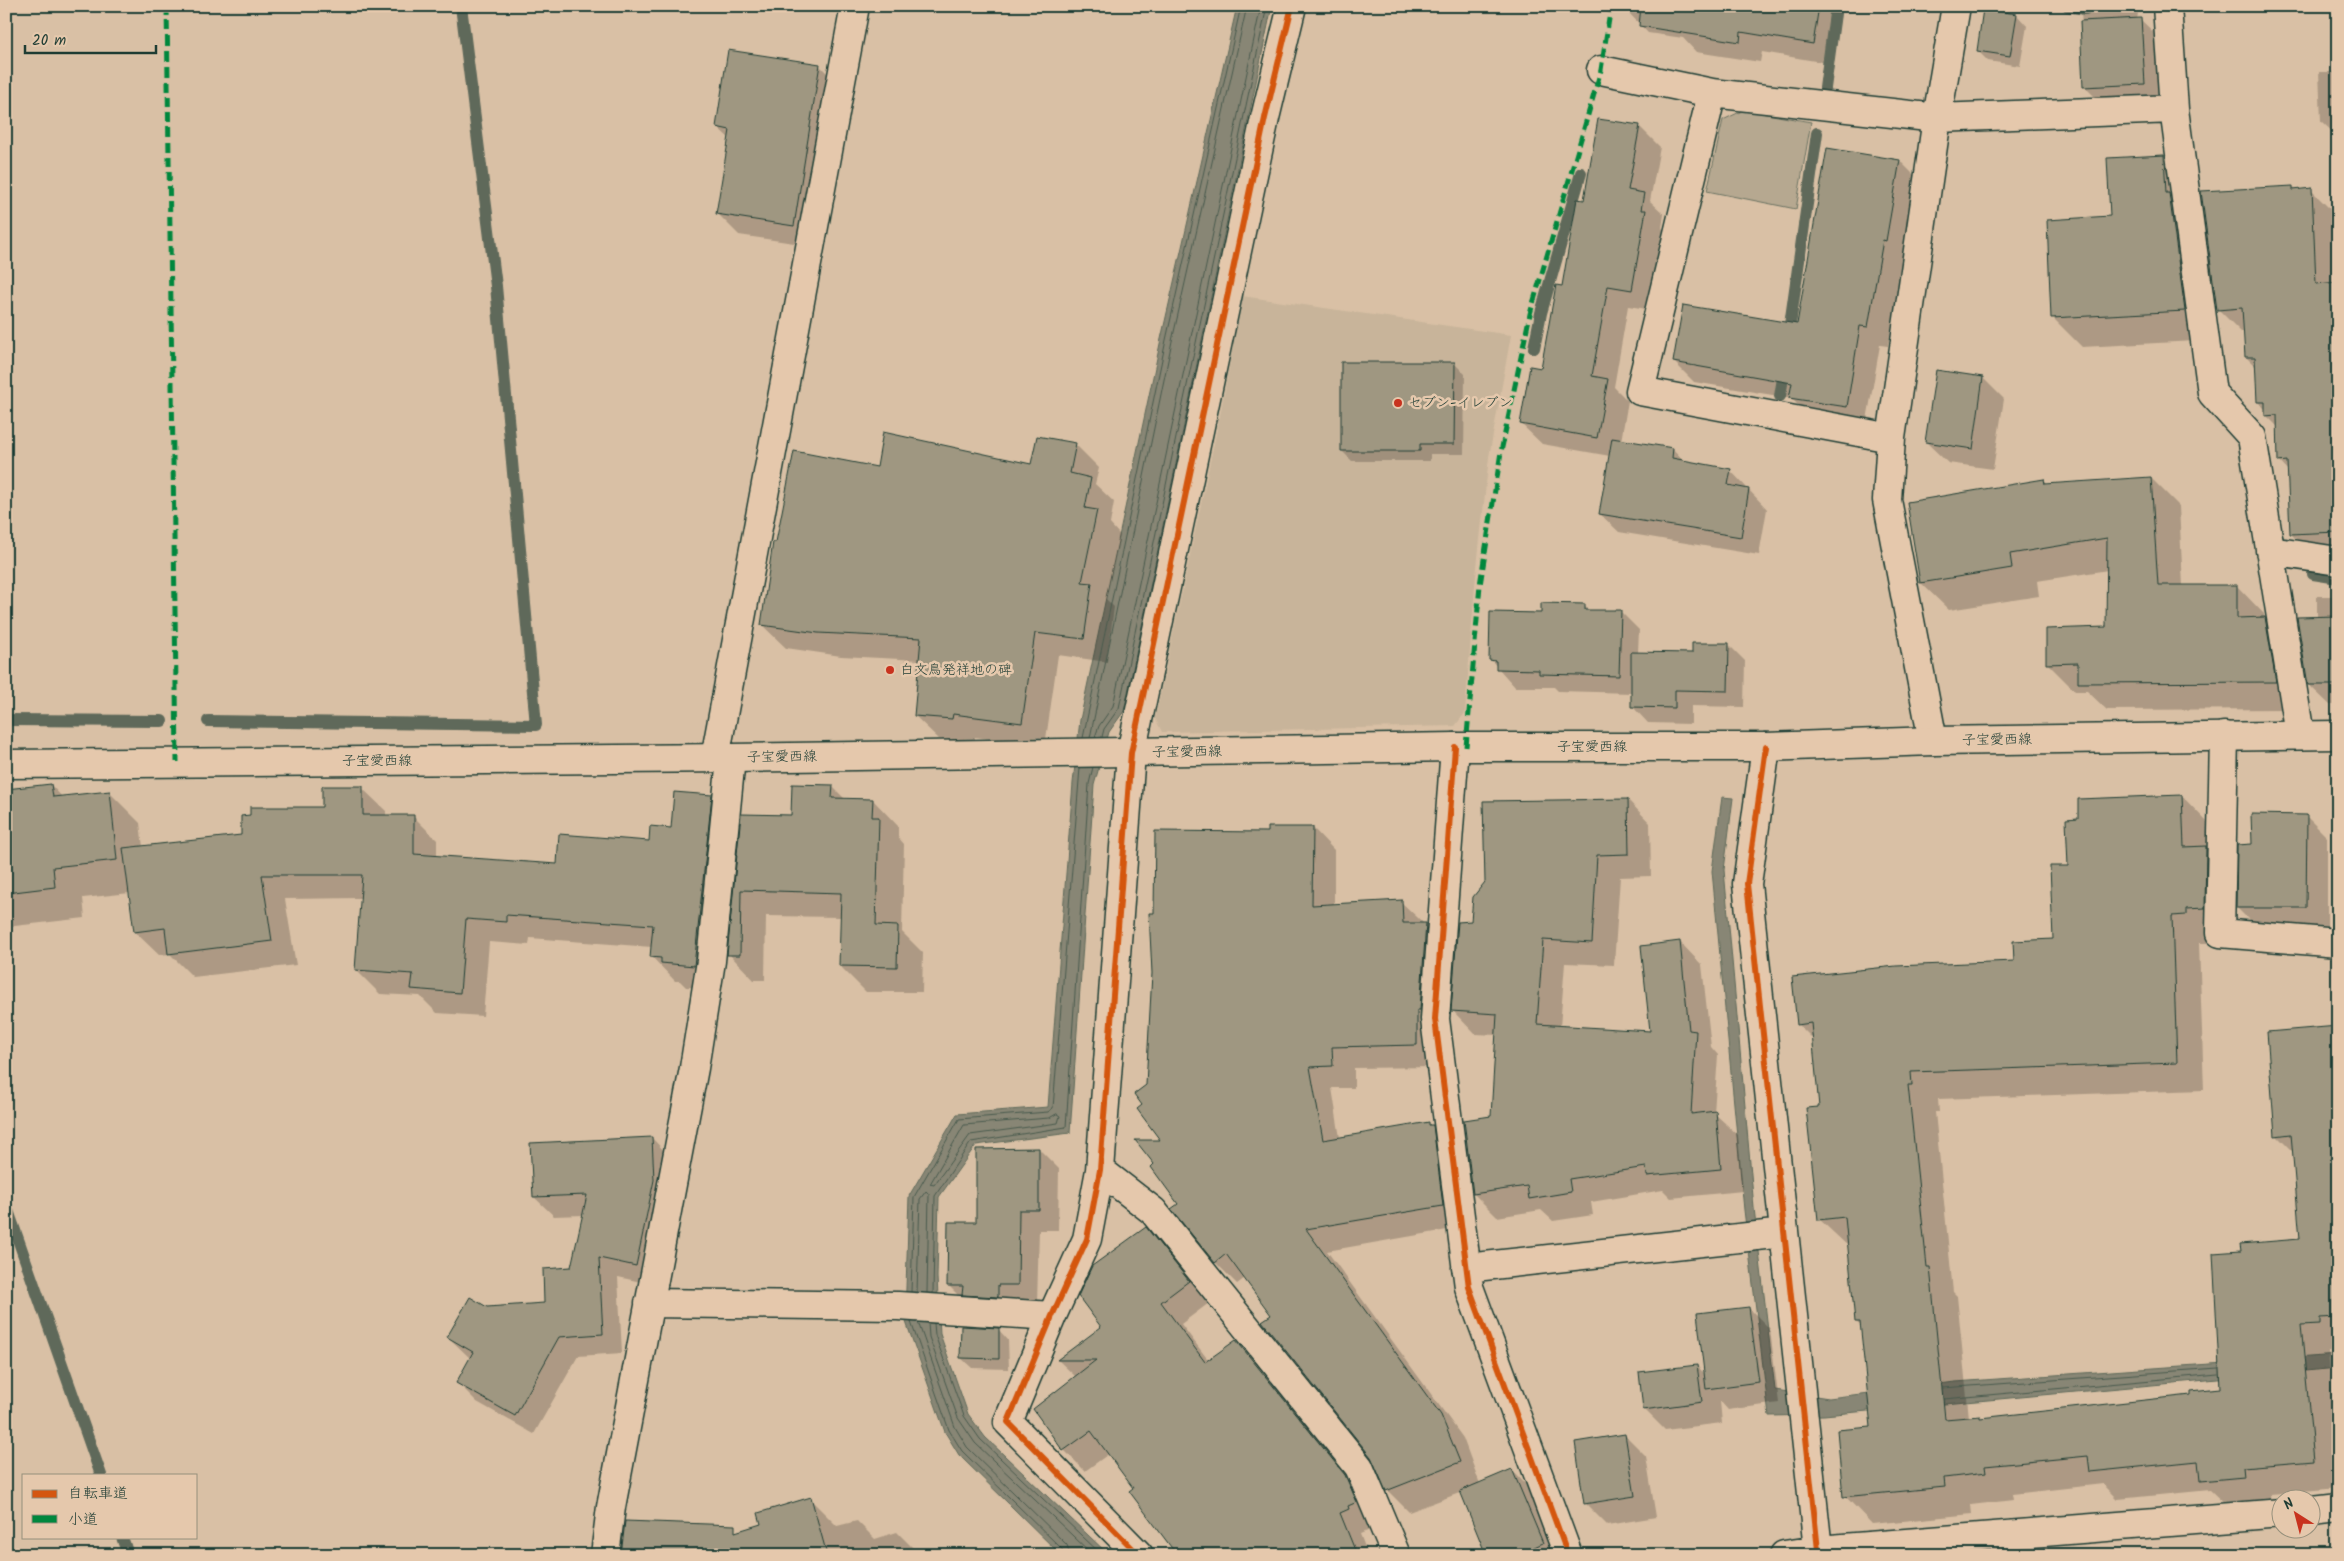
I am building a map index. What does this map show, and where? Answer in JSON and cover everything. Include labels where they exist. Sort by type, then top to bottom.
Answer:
[{"type":"street","points":[[605,1555],[611,1507],[694,1068],[711,961],[723,758],[855,6]]},
{"type":"street","points":[[1139,1555],[1008,1422],[1052,1316],[1087,1239],[1100,1170],[1119,753],[1264,118],[1292,6]]},
{"type":"street","points":[[1933,741],[1887,500],[1891,438],[1937,118],[1956,6]]},
{"type":"street","points":[[2167,6],[2174,108],[2212,393],[2252,437],[2300,735]]},
{"type":"street","points":[[1601,70],[1712,94],[1937,118],[2174,108]]},
{"type":"street","points":[[1712,94],[1640,391],[1891,438]]},
{"type":"street","points":[[2270,551],[2338,561]]},
{"type":"street","name":"子宝愛西線","points":[[6,764],[1071,754],[1455,747],[1766,747],[1933,741],[2338,735]]},
{"type":"street","points":[[2224,736],[2220,933],[2338,943]]},
{"type":"street","points":[[1455,747],[1435,1018],[1466,1268],[1469,1287],[1568,1555]]},
{"type":"street","points":[[1766,747],[1747,884],[1763,1235],[1801,1388],[1818,1550]]},
{"type":"street","points":[[1100,1170],[1153,1211],[1359,1468],[1396,1555]]},
{"type":"street","points":[[1466,1268],[1763,1235]]},
{"type":"street","points":[[649,1302],[898,1306],[1052,1316]]},
{"type":"street","points":[[2322,1509],[2338,1508]]},
{"type":"street","points":[[1784,1555],[1818,1550],[2272,1514]]},
{"type":"shaded area","points":[[1744,110],[1811,122],[1796,209],[1707,191],[1723,120]]},
{"type":"shaded area","points":[[1242,296],[1511,335],[1489,457],[1475,585],[1465,713],[1455,726],[1162,732],[1155,718],[1220,415]]},
{"type":"water","points":[[1237,6],[1272,6],[1124,711],[1109,732],[1094,785],[1070,1133],[976,1145],[939,1197],[937,1277],[940,1334],[968,1414],[985,1437],[1109,1555],[1061,1555],[959,1455],[945,1432],[905,1319],[909,1196],[957,1114],[1048,1107],[1073,783],[1080,720],[1161,339]]},
{"type":"water","points":[[1722,797],[1733,798],[1724,870],[1754,1208],[1775,1390],[1829,1398],[1955,1382],[2338,1355],[2338,1368],[1824,1415],[1769,1416],[1744,1210],[1712,871]]},
{"type":"building","points":[[1641,6],[1819,6],[1813,44],[1741,32],[1740,42],[1639,26]]},
{"type":"building","points":[[1983,9],[2017,14],[2010,56],[1977,51]]},
{"type":"building","points":[[2141,18],[2145,84],[2083,87],[2080,21]]},
{"type":"building","points":[[728,50],[820,64],[794,226],[716,214],[730,130],[716,127]]},
{"type":"building","points":[[1598,119],[1640,125],[1628,190],[1644,193],[1641,210],[1646,210],[1632,290],[1608,286],[1592,376],[1608,379],[1597,438],[1520,424],[1530,366],[1541,368],[1556,285],[1562,286],[1577,199],[1584,200]]},
{"type":"building","points":[[1827,148],[1900,160],[1886,241],[1883,240],[1868,327],[1860,326],[1847,407],[1789,398],[1792,383],[1673,362],[1683,305],[1797,324]]},
{"type":"building","points":[[2164,155],[2166,193],[2169,193],[2185,311],[2051,318],[2047,220],[2110,216],[2107,158]]},
{"type":"building","points":[[2293,186],[2293,190],[2312,188],[2316,284],[2338,282],[2338,325],[2334,326],[2338,391],[2338,532],[2290,534],[2287,461],[2278,462],[2277,415],[2265,416],[2265,402],[2257,402],[2255,357],[2245,357],[2242,308],[2217,310],[2201,191]]},
{"type":"building","name":"セブン-イレブン","points":[[1341,362],[1455,362],[1454,444],[1420,444],[1420,451],[1341,451]]},
{"type":"building","points":[[1936,370],[1983,377],[1973,449],[1925,442]]},
{"type":"building","points":[[883,432],[1031,464],[1037,436],[1076,443],[1070,473],[1091,478],[1085,508],[1097,510],[1082,582],[1092,583],[1084,639],[1035,633],[1022,723],[953,714],[952,719],[914,716],[921,638],[818,633],[761,625],[773,542],[776,542],[794,451],[877,467]]},
{"type":"building","points":[[1612,438],[1673,448],[1672,458],[1731,469],[1728,485],[1749,489],[1741,537],[1599,514]]},
{"type":"building","points":[[2151,477],[2158,585],[2237,585],[2237,618],[2265,617],[2276,682],[2078,683],[2078,663],[2046,664],[2046,629],[2106,627],[2107,538],[2010,554],[2012,568],[1920,583],[1907,502],[2044,479],[2045,484]]},
{"type":"building","points":[[1541,603],[1585,604],[1585,610],[1621,610],[1619,676],[1539,674],[1539,670],[1496,669],[1496,661],[1489,660],[1490,612],[1541,613]]},
{"type":"building","points":[[2338,616],[2338,685],[2308,685],[2297,617]]},
{"type":"building","points":[[1692,643],[1729,643],[1728,691],[1675,690],[1675,708],[1631,707],[1631,652],[1692,653]]},
{"type":"building","points":[[51,784],[53,797],[110,791],[117,860],[53,867],[55,887],[6,893],[6,789]]},
{"type":"building","points":[[792,784],[833,785],[832,798],[873,799],[872,817],[879,817],[876,925],[898,926],[897,967],[839,966],[841,893],[741,890],[740,955],[727,955],[741,814],[791,815]]},
{"type":"building","points":[[322,786],[363,786],[363,815],[414,815],[414,854],[557,864],[559,834],[649,841],[650,826],[671,828],[674,792],[712,795],[694,966],[661,963],[661,958],[650,957],[653,925],[506,915],[506,922],[466,919],[460,993],[411,989],[413,974],[355,970],[362,875],[262,875],[272,941],[168,954],[165,928],[134,932],[123,848],[241,835],[241,816],[250,815],[250,807],[322,807]]},
{"type":"building","points":[[2182,795],[2184,847],[2206,846],[2205,908],[2186,909],[2186,915],[2172,916],[2177,1063],[1911,1072],[1912,1085],[1908,1085],[1927,1267],[1930,1267],[1945,1419],[1980,1416],[1980,1418],[2191,1395],[2191,1391],[2220,1388],[2213,1253],[2241,1251],[2240,1244],[2300,1239],[2291,1134],[2275,1136],[2267,1032],[2338,1026],[2338,1317],[2320,1318],[2320,1324],[2301,1325],[2314,1461],[2243,1467],[2244,1477],[2200,1481],[2198,1461],[2090,1472],[2088,1456],[1985,1466],[1986,1473],[1944,1478],[1945,1487],[1843,1497],[1837,1430],[1871,1427],[1860,1322],[1855,1322],[1845,1217],[1818,1220],[1806,1108],[1819,1107],[1811,1023],[1797,1025],[1792,977],[1896,966],[2014,961],[2013,941],[2053,939],[2050,866],[2068,866],[2066,819],[2078,818],[2078,799]]},
{"type":"building","points":[[1628,799],[1629,854],[1597,855],[1592,943],[1543,940],[1537,1024],[1650,1031],[1641,946],[1680,941],[1689,1030],[1696,1031],[1691,1114],[1716,1111],[1721,1169],[1647,1176],[1646,1167],[1569,1179],[1571,1192],[1529,1199],[1527,1186],[1473,1194],[1464,1120],[1491,1116],[1497,1014],[1451,1011],[1458,922],[1471,921],[1473,897],[1485,882],[1483,801]]},
{"type":"building","points":[[2251,814],[2307,815],[2306,908],[2236,908],[2237,845],[2252,844]]},
{"type":"building","points":[[1268,827],[1313,827],[1312,905],[1402,900],[1403,923],[1426,923],[1420,1010],[1417,1010],[1417,1045],[1332,1047],[1333,1066],[1310,1067],[1323,1140],[1429,1122],[1429,1125],[1433,1125],[1443,1206],[1306,1229],[1441,1415],[1460,1462],[1386,1491],[1371,1457],[1262,1321],[1271,1315],[1226,1254],[1215,1263],[1171,1209],[1178,1204],[1151,1167],[1154,1164],[1135,1140],[1160,1140],[1137,1109],[1142,1105],[1134,1094],[1146,1085],[1152,973],[1149,913],[1154,913],[1155,831],[1268,832]]},
{"type":"building","points":[[652,1137],[654,1180],[636,1266],[599,1258],[603,1334],[559,1337],[515,1416],[456,1383],[473,1352],[447,1337],[470,1297],[487,1307],[544,1303],[543,1269],[571,1267],[587,1195],[533,1197],[530,1143]]},
{"type":"building","points":[[1039,1148],[1039,1210],[1019,1210],[1018,1285],[998,1285],[998,1297],[962,1295],[963,1286],[947,1286],[948,1222],[976,1222],[976,1149]]},
{"type":"building","points":[[1146,1227],[1189,1281],[1161,1302],[1205,1362],[1236,1340],[1345,1475],[1357,1502],[1348,1506],[1349,1509],[1340,1513],[1357,1555],[1177,1555],[1129,1491],[1133,1488],[1091,1431],[1063,1451],[1033,1409],[1096,1360],[1057,1360],[1101,1327],[1078,1296],[1092,1266]]},
{"type":"building","points":[[1749,1307],[1759,1382],[1706,1389],[1697,1313]]},
{"type":"building","points":[[961,1326],[999,1328],[999,1359],[960,1358]]},
{"type":"building","points":[[1697,1365],[1702,1402],[1643,1410],[1639,1372]]},
{"type":"building","points":[[1625,1434],[1635,1496],[1584,1504],[1575,1442]]},
{"type":"building","points":[[1512,1469],[1543,1543],[1517,1555],[1486,1555],[1460,1491]]},
{"type":"building","points":[[811,1497],[827,1555],[621,1555],[625,1521],[735,1525],[735,1532],[761,1524],[758,1513]]},
{"type":"waterway","points":[[208,721],[536,725],[496,286],[461,6]]},
{"type":"waterway","points":[[1825,88],[1836,6]]},
{"type":"waterway","points":[[2068,6],[2085,9]]},
{"type":"waterway","points":[[1788,339],[1817,133]]},
{"type":"waterway","points":[[1534,348],[1541,313],[1581,173]]},
{"type":"waterway","points":[[1780,396],[1785,366]]},
{"type":"waterway","points":[[2313,574],[2338,578]]},
{"type":"waterway","points":[[6,720],[162,721]]},
{"type":"waterway","points":[[6,1205],[101,1474]]},
{"type":"waterway","points":[[122,1538],[128,1555]]},
{"type":"marked path","points":[[167,6],[177,762]]},
{"type":"marked path","points":[[1466,747],[1480,585],[1501,452],[1530,314],[1601,70],[1611,6]]},
{"type":"cycle path","points":[[1139,1555],[1008,1422],[1052,1316],[1087,1239],[1100,1170],[1131,753],[1265,118],[1292,6]]},
{"type":"cycle path","points":[[1455,747],[1435,1019],[1469,1287],[1568,1555]]},
{"type":"cycle path","points":[[1766,747],[1747,884],[1818,1550]]},
{"type":"place","name":"セブン-イレブン","points":[[1398,403]]},
{"type":"place","name":"白文鳥発祥地の碑","points":[[890,670]]}]
